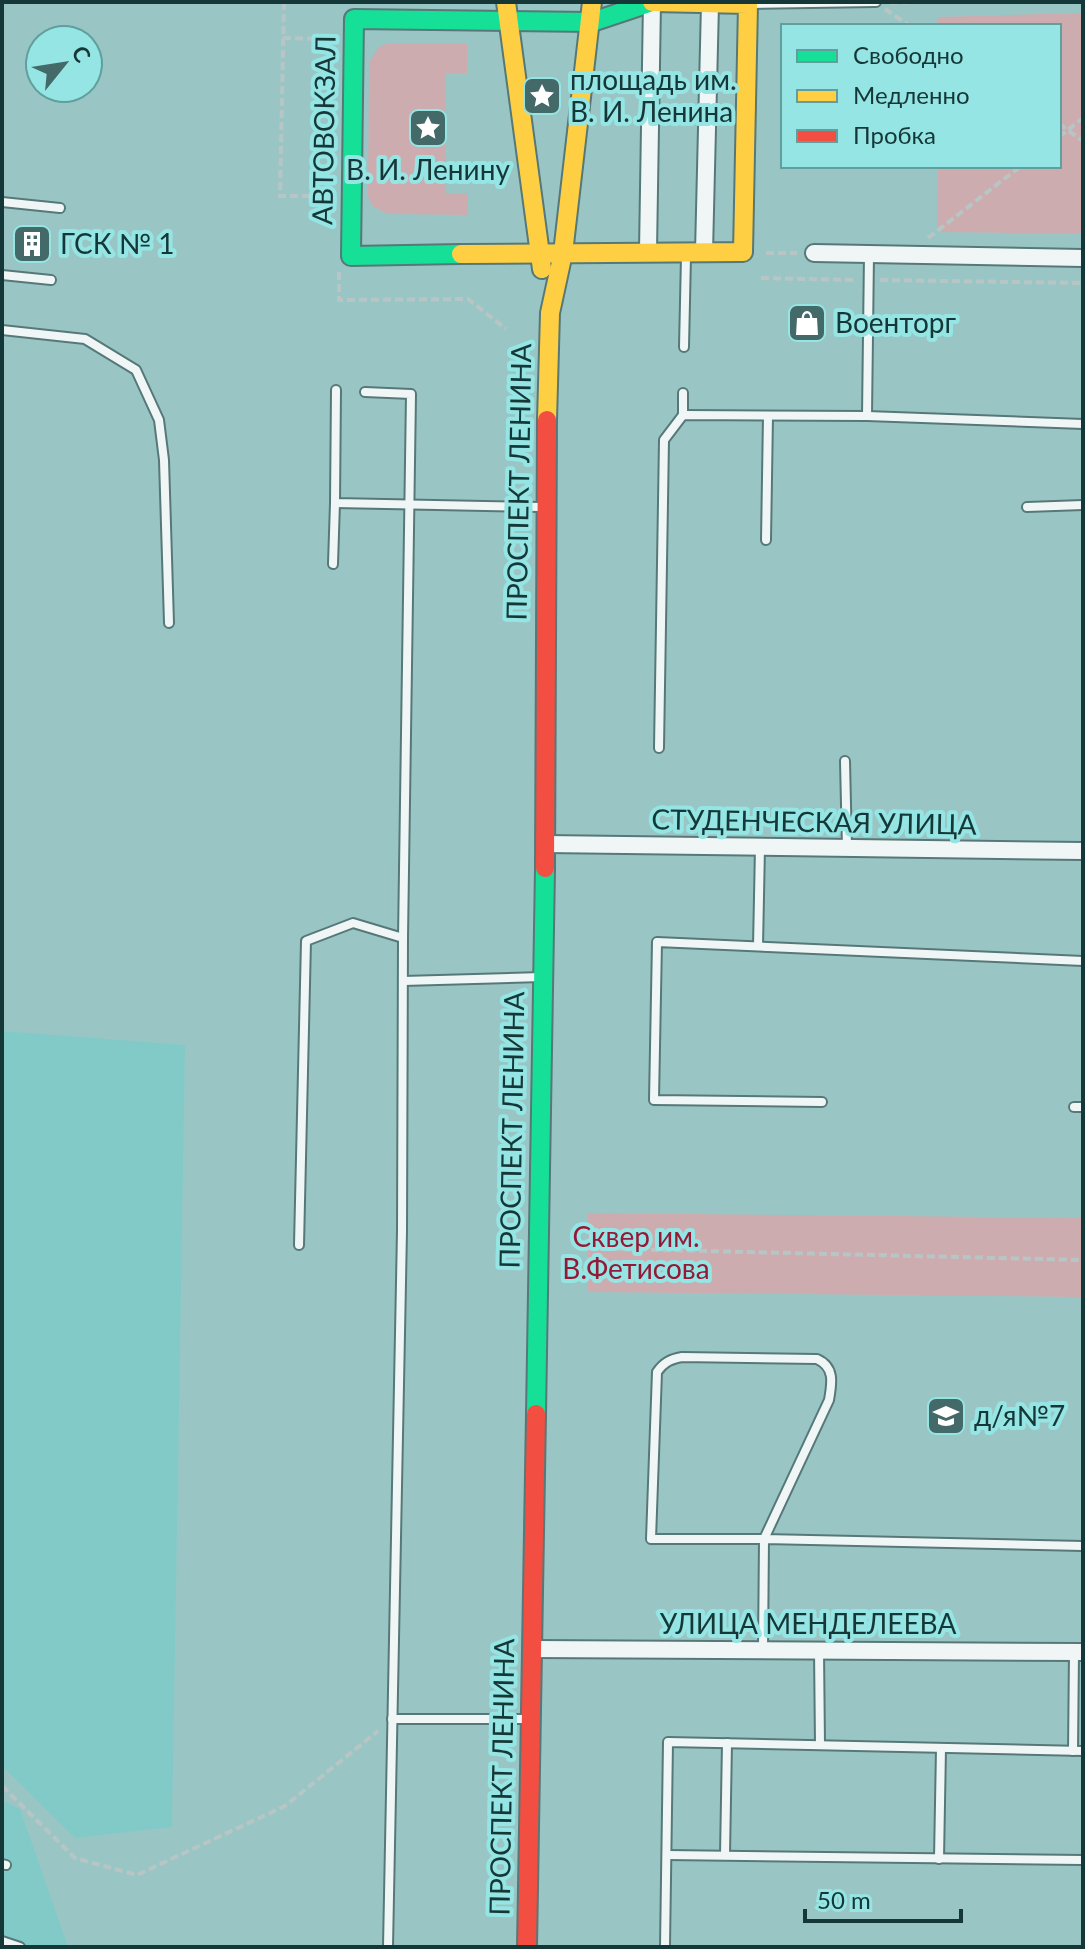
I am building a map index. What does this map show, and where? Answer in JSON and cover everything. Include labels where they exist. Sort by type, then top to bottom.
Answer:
[{"type":"street","name":"ПРОСПЕКТ ЛЕНИНА","points":[[527,1947],[545,844],[545,508],[550,313],[563,253],[592,2]]},
{"type":"street","points":[[648,251],[652,2]]},
{"type":"street","points":[[507,11],[592,22],[652,2],[748,4],[743,252],[539,253]]},
{"type":"street","points":[[695,252],[710,4]]},
{"type":"street","name":"ПРОСПЕКТ ЛЕНИНА","points":[[507,11],[539,253],[550,313]]},
{"type":"street","name":"АВТОВОКЗАЛ","points":[[507,11],[354,19],[351,256],[539,253]]},
{"type":"street","points":[[814,253],[1083,258]]},
{"type":"street","name":"СТУДЕНЧЕСКАЯ УЛИЦА","points":[[545,844],[1083,851]]},
{"type":"street","name":"УЛИЦА МЕНДЕЛЕЕВА","points":[[532,1649],[1079,1652]]},
{"type":"lane","points":[[748,4],[876,3]]},
{"type":"lane","points":[[2,202],[60,208]]},
{"type":"lane","points":[[684,347],[695,252]]},
{"type":"lane","points":[[867,416],[869,254]]},
{"type":"lane","points":[[2,275],[51,280]]},
{"type":"lane","points":[[2,330],[85,339],[136,370],[159,420],[161,433],[169,623]]},
{"type":"lane","points":[[333,564],[336,390]]},
{"type":"lane","points":[[365,392],[411,394],[402,1231],[388,1947]]},
{"type":"lane","points":[[659,748],[664,440],[683,415],[683,393]]},
{"type":"lane","points":[[683,415],[867,416],[1083,424]]},
{"type":"lane","points":[[766,540],[768,416]]},
{"type":"lane","points":[[335,503],[545,508]]},
{"type":"lane","points":[[1027,507],[1083,505]]},
{"type":"lane","points":[[845,761],[847,849]]},
{"type":"lane","points":[[758,946],[760,847]]},
{"type":"lane","points":[[299,1245],[306,941],[353,923],[403,938]]},
{"type":"lane","points":[[822,1102],[654,1100],[657,942],[1083,961]]},
{"type":"lane","points":[[403,981],[543,977]]},
{"type":"lane","points":[[763,1649],[764,1539],[829,1400],[831,1372],[824,1362],[817,1359],[682,1357],[663,1364],[657,1372],[651,1539],[764,1539],[1083,1546]]},
{"type":"lane","points":[[819,1650],[820,1745]]},
{"type":"lane","points":[[1073,1751],[1079,1652]]},
{"type":"lane","points":[[392,1719],[531,1719]]},
{"type":"lane","points":[[665,1947],[668,1742],[1083,1751]]},
{"type":"lane","points":[[725,1855],[727,1743]]},
{"type":"lane","points":[[939,1859],[941,1748]]},
{"type":"lane","points":[[667,1855],[1083,1860]]},
{"type":"lane","points":[[2,1941],[20,1947]]},
{"type":"path","points":[[284,2],[283,38],[344,39]]},
{"type":"path","points":[[876,3],[923,2]]},
{"type":"path","points":[[876,3],[907,24]]},
{"type":"path","points":[[1061,135],[1083,118]]},
{"type":"path","points":[[1061,125],[1083,141]]},
{"type":"path","points":[[907,254],[1018,168]]},
{"type":"path","points":[[743,252],[814,253]]},
{"type":"path","points":[[761,278],[1083,283]]},
{"type":"path","points":[[579,1248],[1083,1260]]},
{"type":"path","points":[[2,1786],[75,1858],[137,1875],[285,1806],[392,1719]]},
{"type":"shaded area","points":[[2,1031],[185,1045],[172,1827],[75,1838],[2,1766]]},
{"type":"shaded area","points":[[2,1801],[20,1809],[68,1947],[2,1947]]},
{"type":"green space","points":[[1083,13],[1083,234],[937,232],[938,168],[1061,168],[1061,24],[938,24],[938,17]]},
{"type":"green space","points":[[388,43],[467,43],[467,73],[446,73],[446,193],[468,193],[468,215],[388,214],[372,206],[368,196],[369,62],[379,47]]},
{"type":"green space","name":"Сквер им. В.Фетисова","points":[[588,1213],[1083,1218],[1083,1297],[588,1292]]},
{"type":"traffic: fast","points":[[461,254],[351,256],[354,19],[592,22],[652,2]]},
{"type":"traffic: fast","points":[[536,1414],[545,868]]},
{"type":"traffic: slow","points":[[506,2],[542,269]]},
{"type":"traffic: slow","points":[[547,420],[550,313],[563,253],[592,2]]},
{"type":"traffic: slow","points":[[461,254],[743,252],[748,4],[652,2]]},
{"type":"traffic: jam","points":[[545,868],[547,420]]},
{"type":"traffic: jam","points":[[527,1947],[536,1414]]},
{"type":"place","name":"площадь им. В. И. Ленина","points":[[542,96]]},
{"type":"place","name":"В. И. Ленину","points":[[428,128]]},
{"type":"place","name":"ГСК № 1","points":[[32,244]]},
{"type":"place","name":"Военторг","points":[[807,323]]},
{"type":"place","name":"д/я№7","points":[[946,1416]]}]
